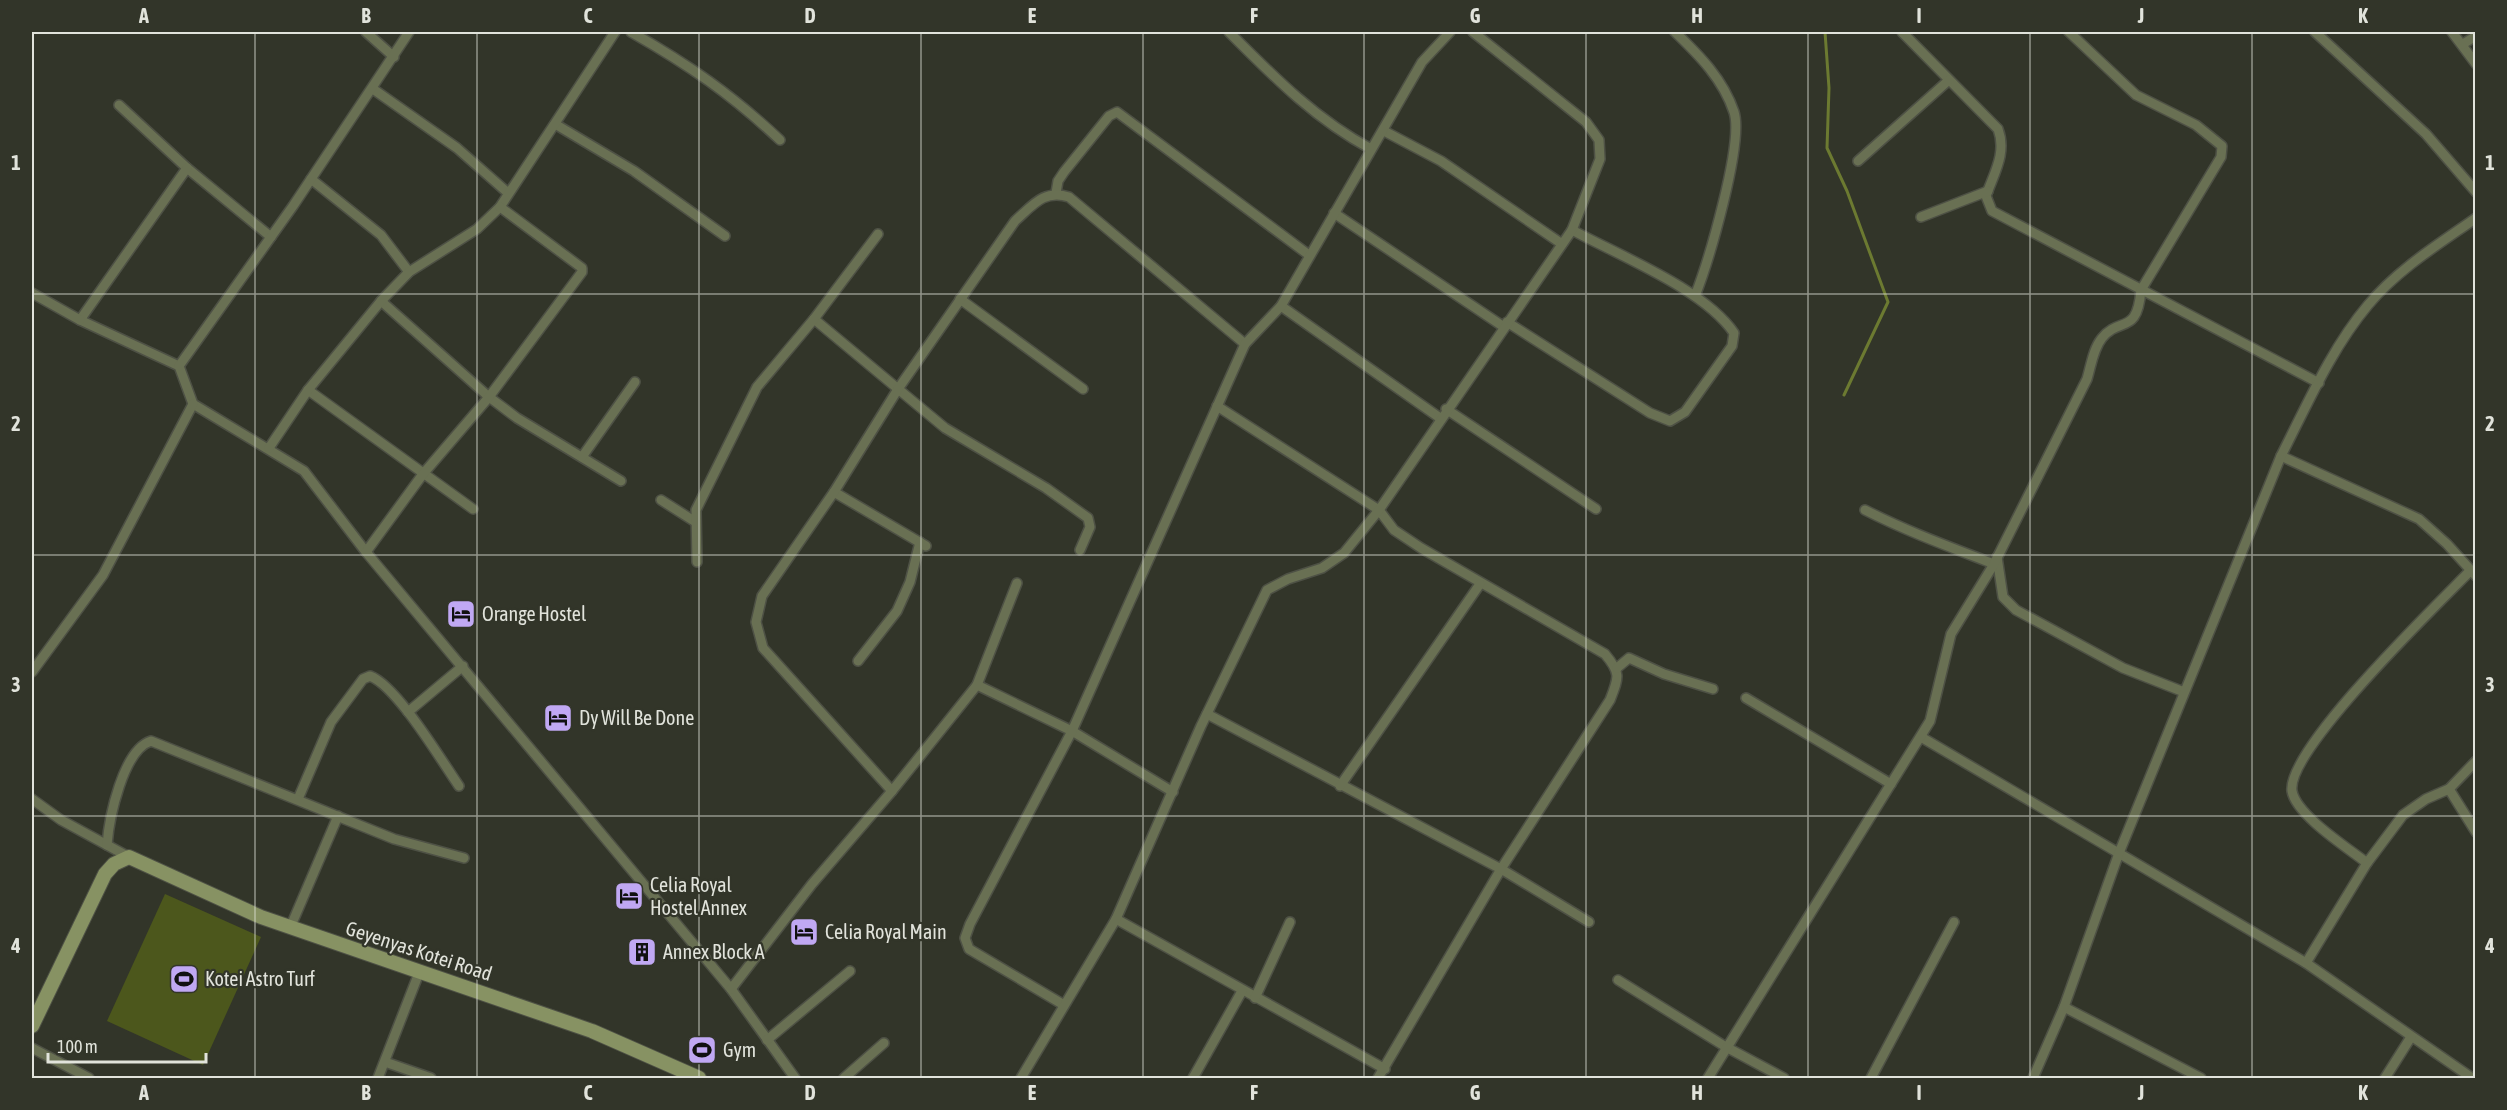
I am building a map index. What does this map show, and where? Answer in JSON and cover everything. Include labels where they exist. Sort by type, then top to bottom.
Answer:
[{"type":"street","points":[[366,32],[394,57]]},
{"type":"street","points":[[179,366],[373,89],[409,32]]},
{"type":"street","points":[[269,448],[308,390],[381,301],[409,272],[477,229],[500,207],[615,32]]},
{"type":"street","points":[[631,32],[691,66],[747,109],[780,140]]},
{"type":"street","points":[[1228,32],[1284,87],[1340,132],[1371,149]]},
{"type":"street","points":[[1064,1005],[969,949],[965,938],[1072,731],[1245,345],[1281,306],[1422,62],[1450,32]]},
{"type":"street","points":[[1022,1078],[1116,919],[1207,714],[1267,590],[1288,579],[1322,568],[1336,558],[1379,510],[1443,413],[1572,230],[1600,159],[1599,140],[1586,122],[1473,32]]},
{"type":"street","points":[[1675,32],[1704,60],[1723,88],[1735,115],[1733,160],[1707,264],[1695,296]]},
{"type":"street","points":[[1902,32],[1998,129],[2003,142],[2002,153],[1988,191],[1987,203],[1992,211],[2319,383]]},
{"type":"street","points":[[1708,1078],[1930,721],[1951,634],[1996,560],[2087,379],[2096,347],[2106,334],[2130,323],[2138,312],[2141,290],[2221,158],[2222,146],[2196,125],[2136,95],[2069,32]]},
{"type":"street","points":[[2315,32],[2426,134],[2475,192]]},
{"type":"street","points":[[2452,32],[2463,44],[2475,64]]},
{"type":"street","points":[[2463,44],[2475,36]]},
{"type":"street","points":[[1858,161],[1949,80]]},
{"type":"street","points":[[373,89],[457,148],[508,194]]},
{"type":"street","points":[[119,105],[187,168],[271,237]]},
{"type":"street","points":[[1056,193],[1058,181],[1064,172],[1109,116],[1118,112],[1309,255]]},
{"type":"street","points":[[555,124],[634,171],[725,236]]},
{"type":"street","points":[[1384,131],[1442,161],[1563,244]]},
{"type":"street","points":[[80,320],[187,168]]},
{"type":"street","points":[[311,179],[381,235],[409,272]]},
{"type":"street","points":[[1921,217],[1988,191]]},
{"type":"street","points":[[892,791],[763,648],[756,622],[762,596],[834,492],[898,389],[1016,221],[1040,199],[1056,193],[1069,197],[1245,345]]},
{"type":"street","points":[[366,552],[423,474],[489,397],[582,272],[582,268],[500,207]]},
{"type":"street","points":[[1334,213],[1505,324],[1650,413],[1670,421],[1685,412],[1732,346],[1734,333],[1724,319],[1695,296],[1572,230]]},
{"type":"street","points":[[2033,1078],[2064,1007],[2119,853],[2281,456],[2343,338],[2369,304],[2399,274],[2475,218]]},
{"type":"street","points":[[697,562],[694,521],[699,503],[727,452],[757,387],[814,319],[878,234]]},
{"type":"street","points":[[32,293],[80,320],[179,366],[193,404],[304,471],[366,552],[731,989],[795,1078]]},
{"type":"street","points":[[960,299],[1083,388]]},
{"type":"street","points":[[381,301],[489,397],[517,417],[621,481]]},
{"type":"street","points":[[1281,306],[1443,413],[1596,509]]},
{"type":"street","points":[[814,319],[945,428],[1046,488],[1088,518],[1090,527],[1080,550]]},
{"type":"street","points":[[582,457],[635,382]]},
{"type":"street","points":[[308,390],[473,509]]},
{"type":"street","points":[[32,672],[103,575],[193,404]]},
{"type":"street","points":[[1217,406],[1379,510],[1394,530],[1480,584],[1605,654],[1617,668],[1617,681],[1610,700],[1501,869],[1378,1078]]},
{"type":"street","points":[[2281,456],[2419,519],[2473,573],[2374,669],[2313,745],[2293,777],[2292,793],[2306,814],[2367,862]]},
{"type":"street","points":[[834,492],[923,544],[897,611],[858,661]]},
{"type":"street","points":[[661,500],[694,521]]},
{"type":"street","points":[[1865,510],[1906,531],[1996,560]]},
{"type":"street","points":[[1996,560],[2003,597],[2016,610],[2123,668],[2184,692]]},
{"type":"street","points":[[731,989],[812,884],[892,791],[977,685],[1017,583]]},
{"type":"street","points":[[1340,786],[1480,584]]},
{"type":"street","points":[[1617,668],[1629,658],[1664,674],[1713,689]]},
{"type":"street","points":[[408,712],[463,666]]},
{"type":"street","points":[[298,799],[331,722],[363,679],[370,676],[375,678],[408,712],[459,786]]},
{"type":"street","points":[[977,685],[1072,731],[1173,792]]},
{"type":"street","points":[[1746,698],[1891,784]]},
{"type":"street","points":[[1207,714],[1501,869],[1589,922]]},
{"type":"street","points":[[1921,737],[2306,963],[2472,1078]]},
{"type":"street","points":[[106,844],[109,818],[120,784],[136,751],[142,744],[151,741],[394,839],[464,858]]},
{"type":"street","points":[[2306,963],[2367,862],[2403,815],[2426,799],[2449,789],[2475,761]]},
{"type":"street","points":[[2449,789],[2475,832]]},
{"type":"street","points":[[32,799],[61,820],[129,857]]},
{"type":"street","points":[[290,928],[338,816]]},
{"type":"street","points":[[32,1026],[105,874],[114,864],[129,857]]},
{"type":"street","name":"Geyenyas Kotei Road","points":[[129,857],[290,928],[592,1031],[699,1078]]},
{"type":"street","points":[[1116,919],[1385,1069]]},
{"type":"street","points":[[1255,998],[1290,922]]},
{"type":"street","points":[[1871,1078],[1954,922]]},
{"type":"street","points":[[767,1040],[850,971]]},
{"type":"street","points":[[378,1078],[419,973]]},
{"type":"street","points":[[1618,980],[1726,1047],[1784,1078]]},
{"type":"street","points":[[1193,1078],[1242,991]]},
{"type":"street","points":[[2064,1007],[2201,1078]]},
{"type":"street","points":[[2385,1078],[2411,1037]]},
{"type":"street","points":[[844,1078],[884,1043]]},
{"type":"street","points":[[32,1048],[89,1078]]},
{"type":"street","points":[[385,1062],[431,1078]]},
{"type":"green space","name":"Kotei Astro Turf","points":[[165,894],[261,937],[203,1065],[107,1021]]},
{"type":"waterway","points":[[1825,32],[1829,88],[1827,148],[1847,191],[1888,302],[1844,395]]},
{"type":"place","name":"Orange Hostel","points":[[461,614]]},
{"type":"place","name":"Dy Will Be Done","points":[[558,718]]},
{"type":"place","name":"Celia Royal Hostel Annex","points":[[629,896]]},
{"type":"place","name":"Celia Royal Main","points":[[804,932]]},
{"type":"place","name":"Annex Block A","points":[[642,952]]},
{"type":"place","name":"Kotei Astro Turf","points":[[184,979]]},
{"type":"place","name":"Gym","points":[[702,1050]]}]
